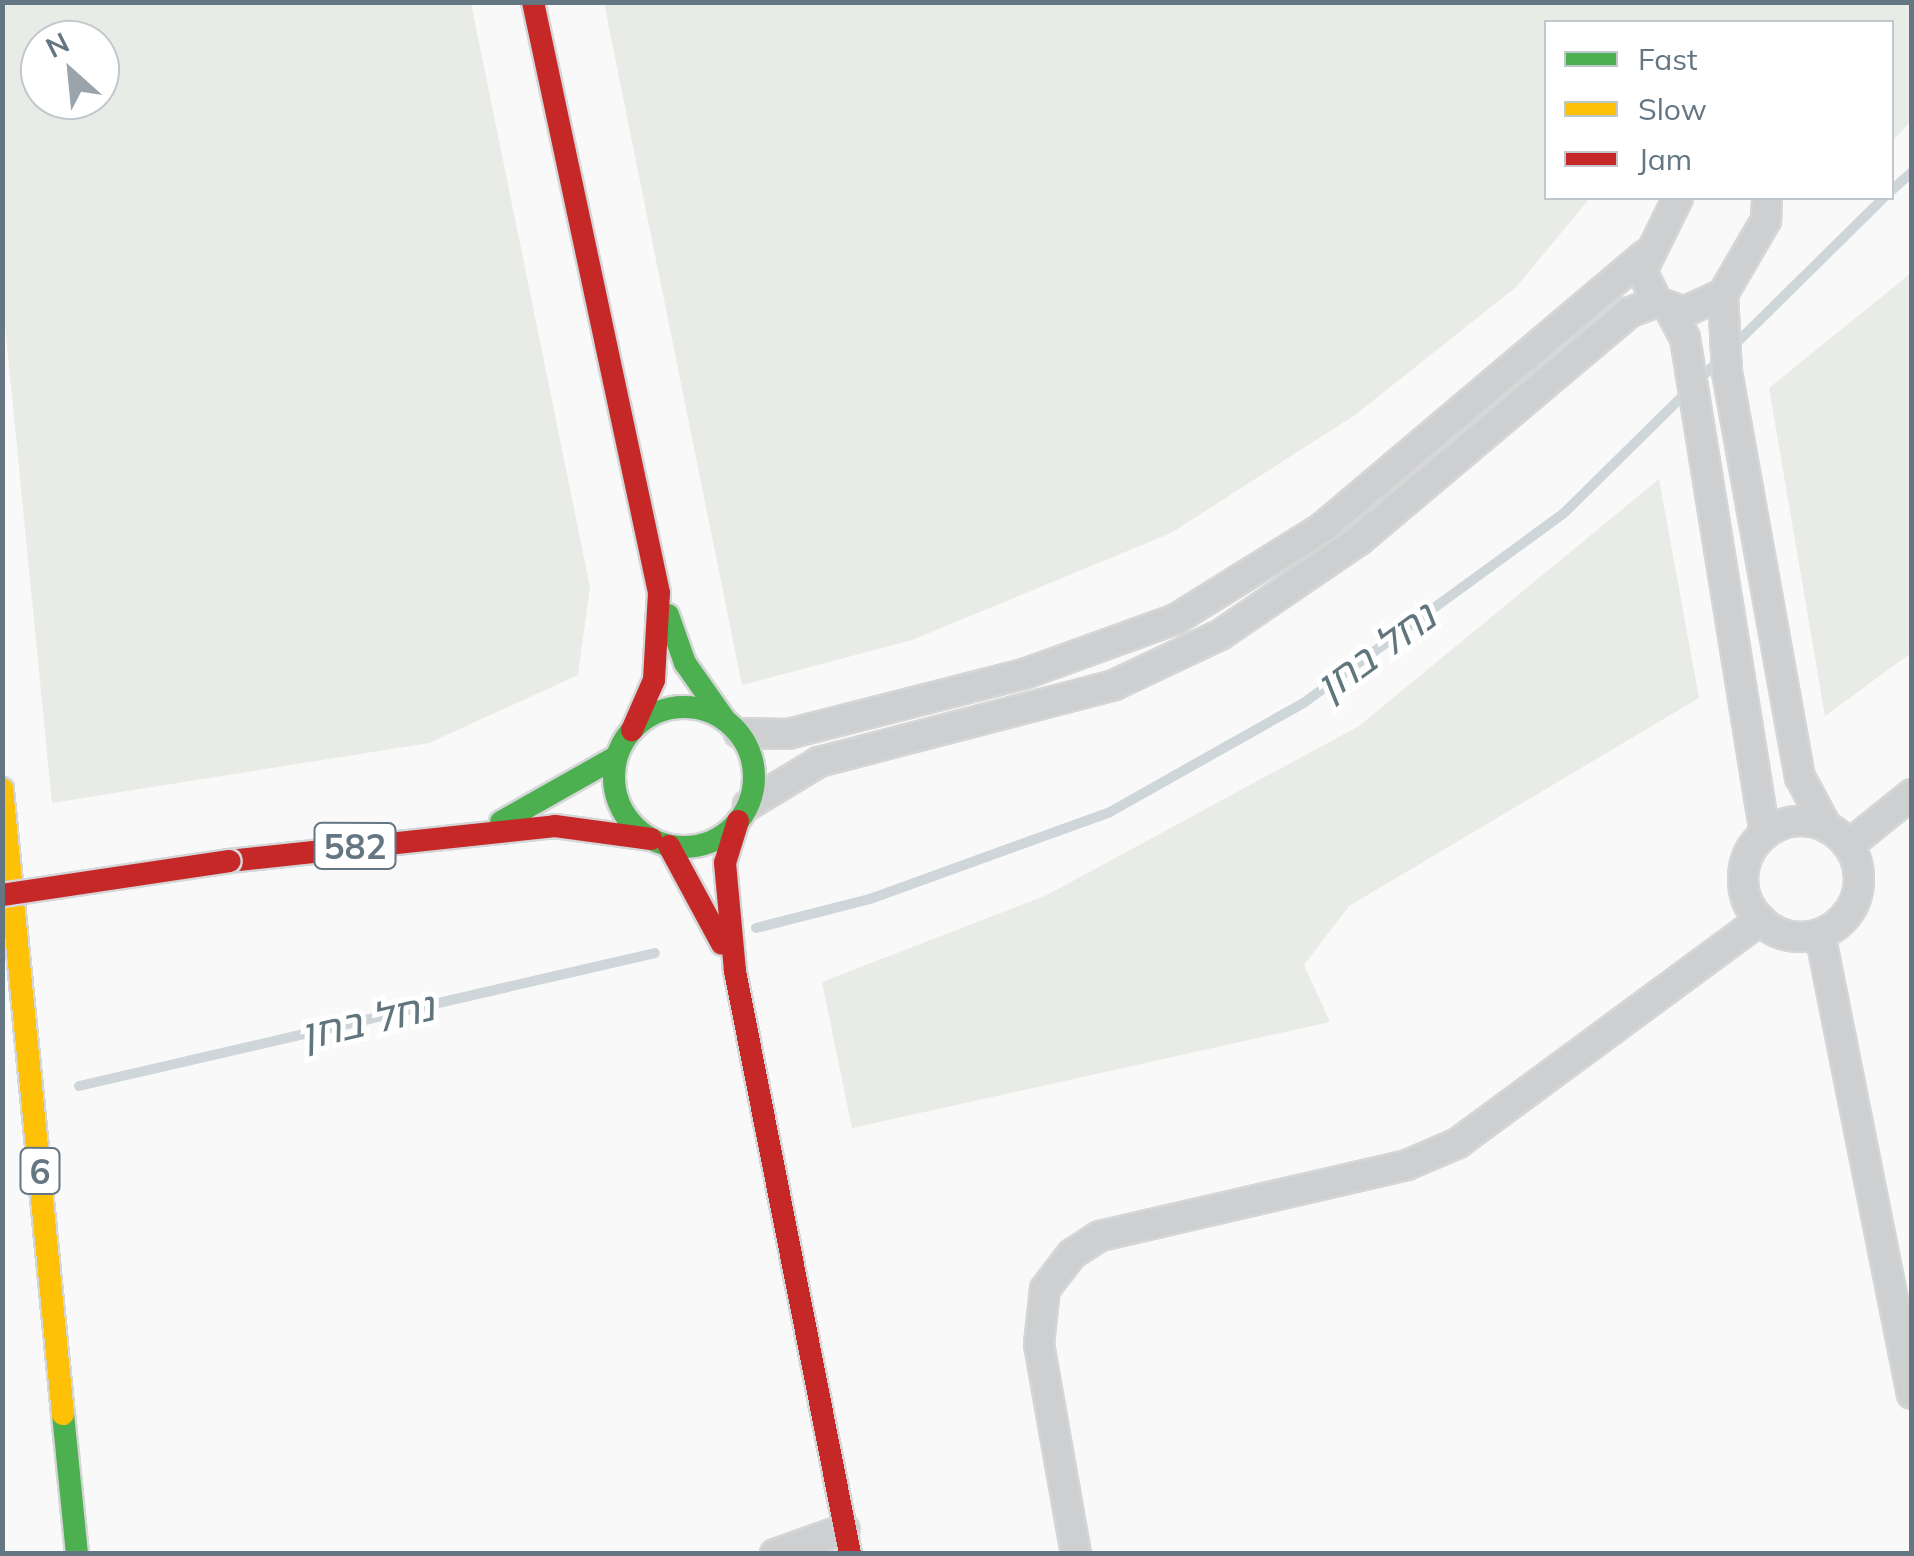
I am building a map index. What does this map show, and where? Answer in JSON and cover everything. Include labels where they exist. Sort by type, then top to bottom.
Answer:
[{"type":"main road","points":[[534,2],[659,593],[684,664],[732,726],[754,768],[725,863],[735,970],[847,1541]]},
{"type":"main road","points":[[659,593],[654,680],[616,757],[623,813],[660,842],[735,970]]},
{"type":"main road","points":[[632,730],[670,708],[732,726]]},
{"type":"main road","name":"582","points":[[481,831],[616,757]]},
{"type":"main road","name":"6","points":[[2,789],[76,1554]]},
{"type":"main road","points":[[660,842],[707,843],[743,813]]},
{"type":"main road","name":"582","points":[[2,895],[229,861],[481,831],[588,827],[660,842]]},
{"type":"street","points":[[732,726],[788,734],[1006,678],[1176,619],[1322,528],[1644,255],[1677,200]]},
{"type":"street","points":[[743,813],[819,762],[1114,685],[1220,635],[1358,541],[1630,312],[1658,299],[1708,306],[1729,285],[1766,220],[1766,200]]},
{"type":"street","points":[[1644,255],[1658,299],[1685,338],[1752,722],[1765,834],[1744,876],[1760,920],[1789,935],[1820,934],[1846,916],[1858,889],[1849,845],[1826,826],[1806,800],[1727,372],[1729,285]]},
{"type":"street","points":[[1849,845],[1912,794]]},
{"type":"street","points":[[1765,834],[1794,822],[1826,826]]},
{"type":"street","points":[[1076,1554],[1039,1344],[1045,1289],[1072,1254],[1100,1236],[1407,1165],[1458,1143],[1760,920]]},
{"type":"street","points":[[1820,934],[1912,1394]]},
{"type":"street","points":[[775,1554],[847,1541]]},
{"type":"shaded area","points":[[2,3],[471,3],[590,587],[578,675],[429,743],[52,803],[3,305]]},
{"type":"shaded area","points":[[604,3],[1911,3],[1911,121],[1894,140],[1894,20],[1544,20],[1544,200],[1588,200],[1516,287],[1355,415],[1171,533],[912,640],[742,685]]},
{"type":"shaded area","points":[[1911,273],[1911,653],[1825,716],[1769,388]]},
{"type":"shaded area","points":[[1659,479],[1699,698],[1349,906],[1304,965],[1330,1022],[852,1128],[822,982],[1047,895],[1359,726]]},
{"type":"waterway","name":"נחל בחן","points":[[1894,188],[1912,172]]},
{"type":"waterway","name":"נחל בחן","points":[[756,928],[870,899],[1110,812],[1305,702],[1563,514],[1882,200]]},
{"type":"waterway","name":"נחל בחן","points":[[79,1086],[655,953]]},
{"type":"traffic: fast","points":[[668,615],[685,663],[725,720]]},
{"type":"traffic: fast","points":[[684,707],[711,712],[733,728],[749,750],[754,777],[749,804],[733,826],[711,842],[684,847],[657,842],[635,826],[619,804],[614,777],[619,750],[635,728],[657,712],[684,707]]},
{"type":"traffic: fast","points":[[501,822],[616,757]]},
{"type":"traffic: fast","points":[[63,1414],[77,1554]]},
{"type":"traffic: slow","points":[[2,789],[63,1414]]},
{"type":"traffic: jam","points":[[533,2],[659,593],[654,680],[632,730]]},
{"type":"traffic: jam","points":[[738,821],[725,863],[735,971],[850,1554]]},
{"type":"traffic: jam","points":[[229,861],[555,826],[651,839]]},
{"type":"traffic: jam","points":[[669,846],[722,944]]},
{"type":"traffic: jam","points":[[2,895],[229,861]]}]
